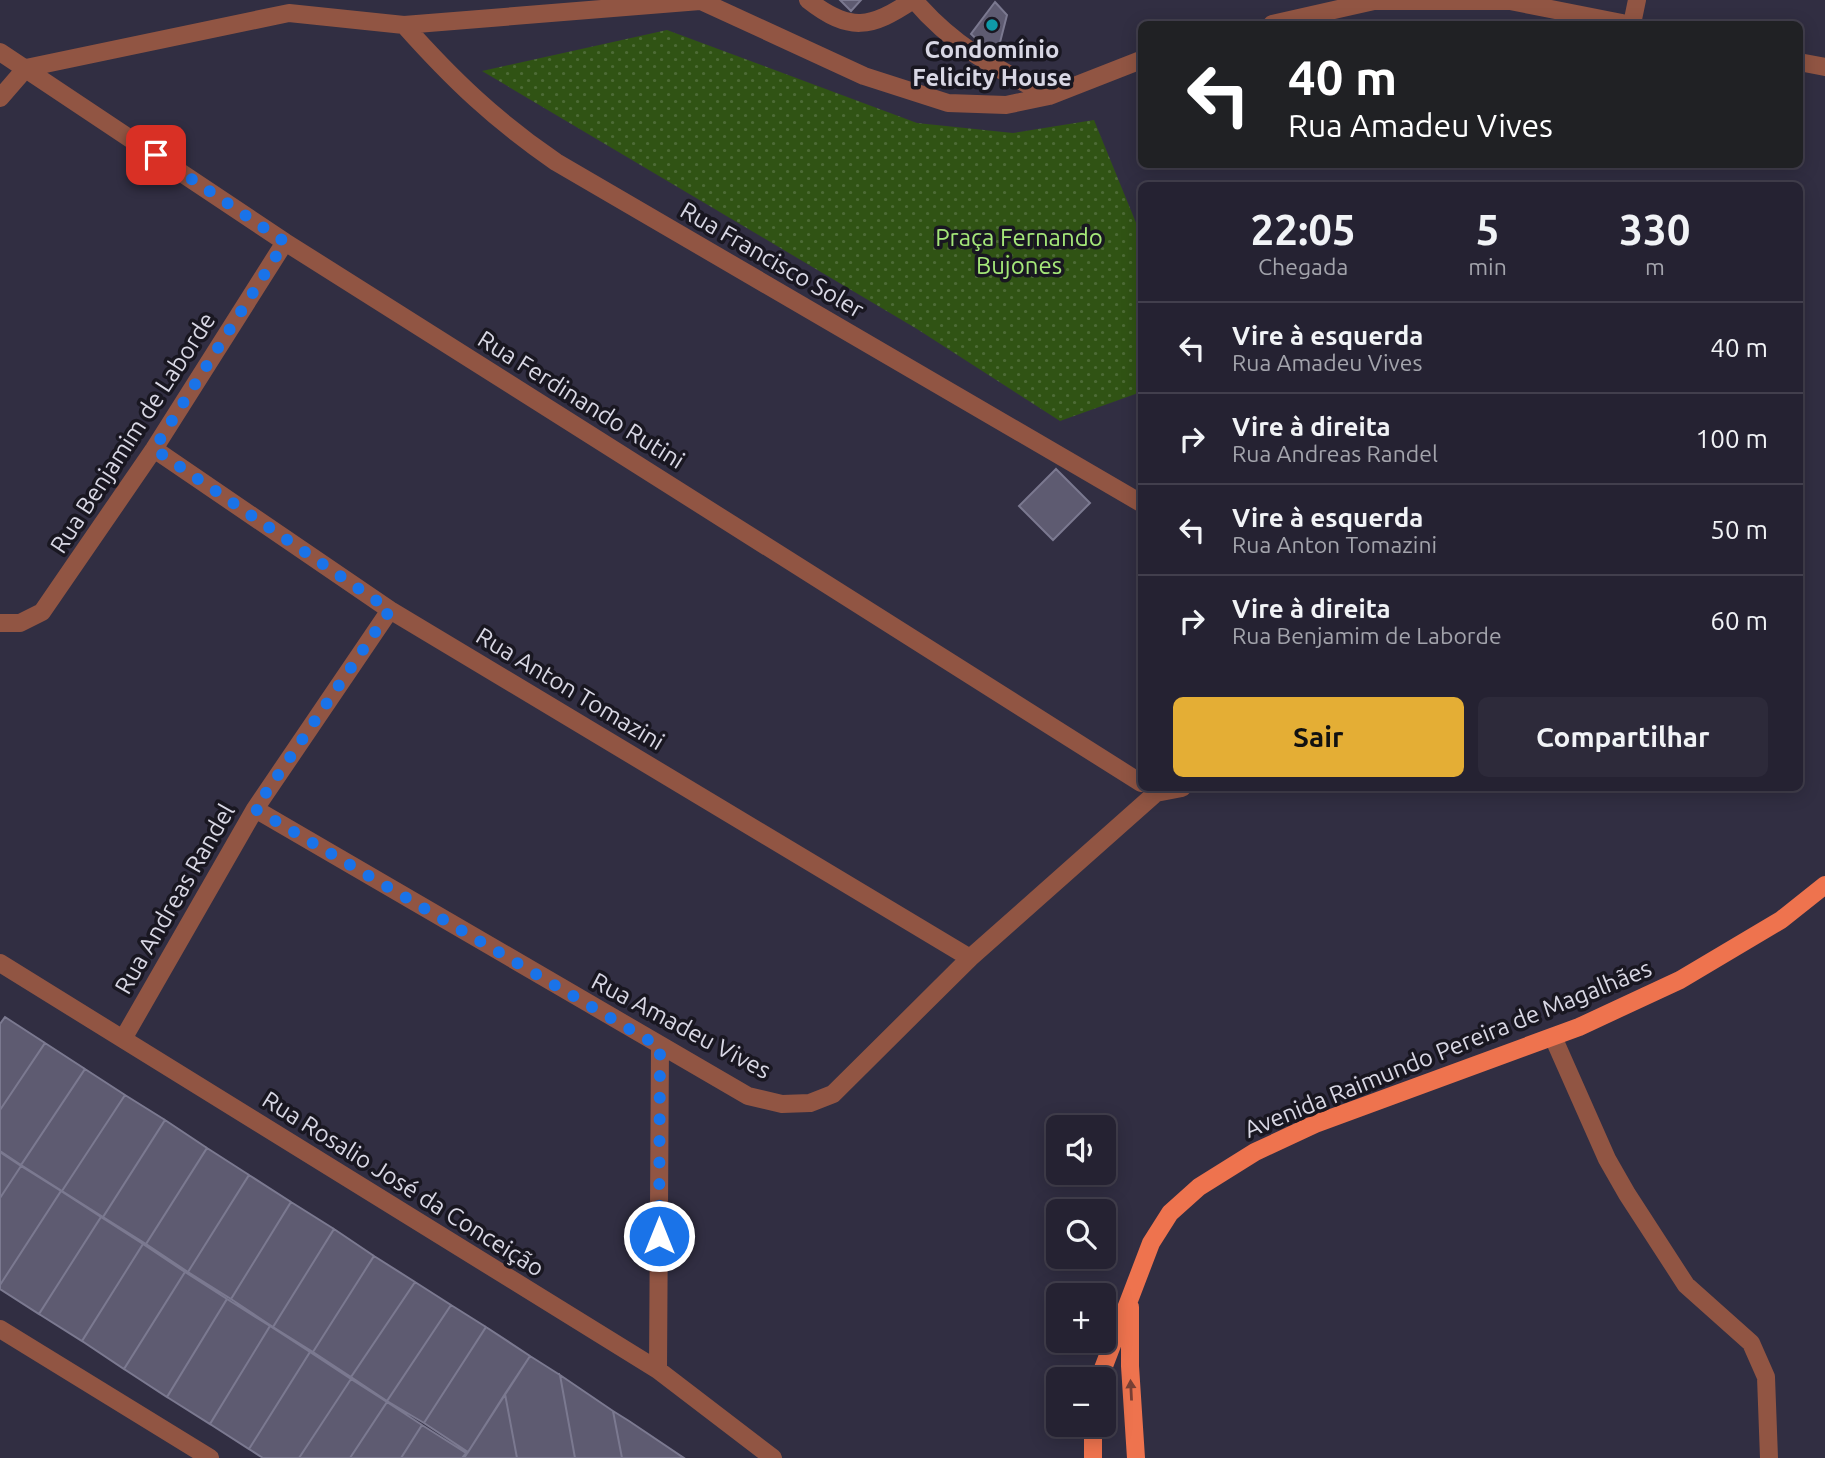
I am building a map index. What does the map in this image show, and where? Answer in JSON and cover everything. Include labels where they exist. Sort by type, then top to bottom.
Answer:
[{"type":"main road","name":"Avenida Raimundo Pereira de Magalhães","points":[[1103,1367],[1151,1242],[1170,1213],[1199,1187],[1255,1152],[1315,1124],[1553,1037],[1680,980],[1782,920],[1825,884]]},
{"type":"main road","name":"Avenida Raimundo Pereira de Magalhães","points":[[1130,1296],[1130,1366],[1136,1458]]},
{"type":"main road","points":[[1093,1437],[1093,1458]]},
{"type":"street","points":[[275,0],[289,13]]},
{"type":"street","points":[[808,0],[820,9],[858,24],[884,20],[914,0],[937,27],[978,59],[1049,96]]},
{"type":"street","points":[[1631,21],[1637,0]]},
{"type":"street","points":[[0,98],[26,68],[289,13],[404,25],[700,1],[864,76],[948,103],[1006,105],[1049,96],[1138,61]]},
{"type":"street","points":[[1285,21],[1374,1],[1510,1],[1614,21]]},
{"type":"street","name":"Rua Francisco Soler","points":[[404,25],[452,78],[502,124],[556,162],[1138,501]]},
{"type":"street","name":"Rua Ferdinando Rutini","points":[[0,52],[285,242],[1138,782]]},
{"type":"street","points":[[1803,63],[1825,67]]},
{"type":"street","name":"Rua Benjamim de Laborde","points":[[0,623],[20,623],[42,612],[154,449],[285,242]]},
{"type":"street","name":"Rua Anton Tomazini","points":[[154,449],[390,610],[970,958]]},
{"type":"street","name":"Rua Andreas Randel","points":[[123,1040],[255,809],[390,610]]},
{"type":"street","name":"Rua Amadeu Vives","points":[[255,809],[660,1047],[748,1096],[782,1104],[810,1103],[833,1094],[1145,791]]},
{"type":"street","name":"Rua Rosalio José da Conceição","points":[[0,963],[658,1370],[773,1458]]},
{"type":"street","points":[[1553,1037],[1607,1159],[1634,1205],[1686,1285],[1751,1343],[1766,1377],[1769,1458]]},
{"type":"street","points":[[658,1370],[660,1047]]},
{"type":"street","points":[[0,1329],[210,1458]]},
{"type":"green space","name":"Praça Fernando Bujones","points":[[667,30],[917,123],[1013,133],[1094,120],[1138,228],[1138,393],[1060,421],[917,329],[482,71]]},
{"type":"building","points":[[840,0],[861,0],[851,11]]},
{"type":"building","name":"Condomínio Felicity House","points":[[995,2],[1007,15],[996,58],[971,34]]},
{"type":"building","points":[[1056,469],[1090,503],[1053,540],[1019,506]]},
{"type":"building","points":[[5,1017],[45,1043],[0,1110],[0,1024]]},
{"type":"building","points":[[45,1043],[85,1069],[21,1165],[0,1151],[0,1110]]},
{"type":"building","points":[[85,1069],[125,1095],[62,1191],[21,1165]]},
{"type":"building","points":[[125,1095],[165,1120],[103,1217],[62,1191]]},
{"type":"building","points":[[165,1120],[207,1148],[146,1244],[103,1217]]},
{"type":"building","points":[[207,1148],[249,1175],[188,1272],[146,1244]]},
{"type":"building","points":[[0,1152],[21,1166],[0,1198]]},
{"type":"building","points":[[21,1166],[61,1191],[0,1285],[0,1198]]},
{"type":"building","points":[[249,1175],[291,1202],[231,1299],[188,1272]]},
{"type":"building","points":[[61,1191],[101,1217],[39,1314],[0,1289],[0,1285]]},
{"type":"building","points":[[291,1202],[334,1229],[273,1327],[231,1299]]},
{"type":"building","points":[[101,1217],[143,1244],[82,1341],[39,1314]]},
{"type":"building","points":[[334,1229],[374,1256],[313,1352],[273,1327]]},
{"type":"building","points":[[143,1244],[185,1272],[124,1369],[82,1341]]},
{"type":"building","points":[[374,1256],[415,1282],[351,1377],[313,1352]]},
{"type":"building","points":[[185,1272],[227,1299],[167,1397],[124,1369]]},
{"type":"building","points":[[415,1282],[451,1305],[387,1401],[351,1377]]},
{"type":"building","points":[[227,1299],[270,1326],[210,1424],[167,1397]]},
{"type":"building","points":[[451,1305],[486,1327],[424,1423],[387,1401]]},
{"type":"building","points":[[270,1326],[310,1352],[249,1449],[210,1424]]},
{"type":"building","points":[[486,1327],[530,1356],[468,1452],[424,1423]]},
{"type":"building","points":[[310,1352],[351,1379],[299,1458],[263,1458],[249,1449]]},
{"type":"building","points":[[530,1356],[560,1375],[575,1458],[517,1458],[505,1394]]},
{"type":"building","points":[[560,1375],[613,1411],[622,1458],[575,1458]]},
{"type":"building","points":[[351,1379],[387,1402],[350,1458],[299,1458]]},
{"type":"building","points":[[505,1394],[517,1458],[464,1458],[468,1452]]},
{"type":"building","points":[[387,1402],[422,1425],[401,1458],[350,1458]]},
{"type":"building","points":[[613,1411],[629,1421],[684,1458],[622,1458]]},
{"type":"building","points":[[422,1425],[466,1453],[462,1458],[401,1458]]},
{"type":"place","name":"Condomínio Felicity House","points":[[992,25]]},
{"type":"route","points":[[156,155],[285,242],[154,449],[390,610],[255,809],[660,1047],[659,1236]]}]
